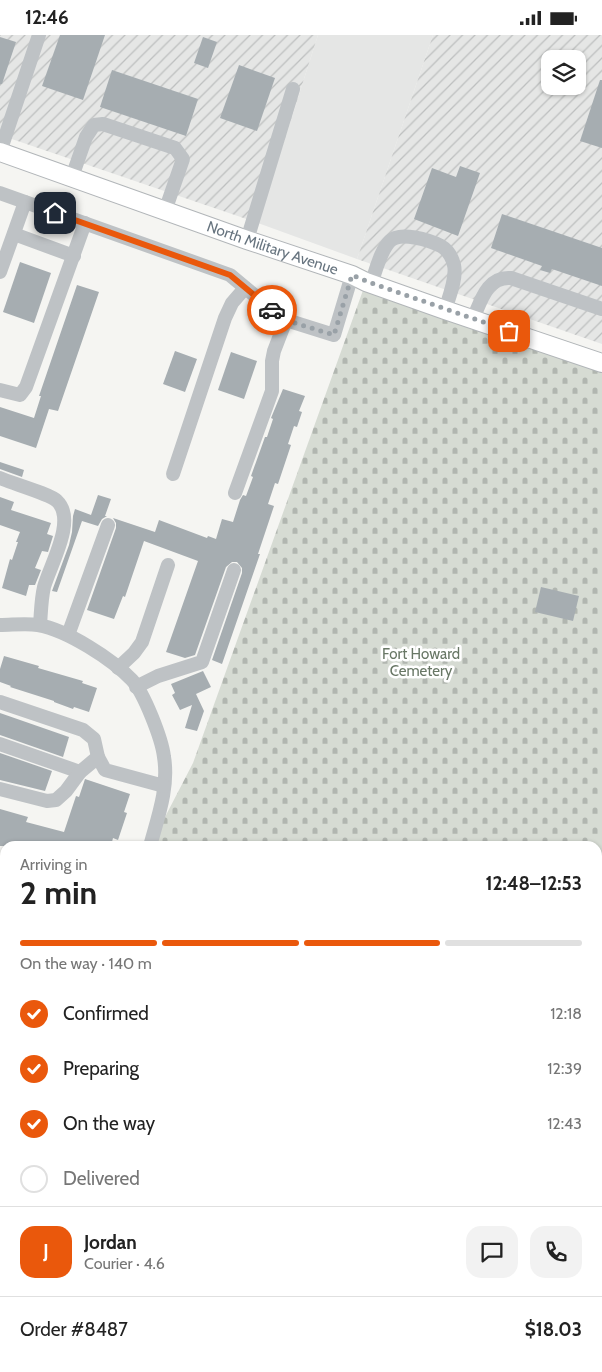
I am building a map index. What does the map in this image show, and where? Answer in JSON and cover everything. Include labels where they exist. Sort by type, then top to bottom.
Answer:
[{"type":"main road","name":"North Military Avenue","points":[[0,152],[352,275],[445,310],[601,360]]},
{"type":"street","points":[[0,152],[38,35]]},
{"type":"street","points":[[248,240],[293,89]]},
{"type":"street","points":[[72,177],[86,137],[94,125],[103,124],[175,148],[183,159],[165,211]]},
{"type":"street","points":[[0,193],[230,275],[286,320],[334,335],[352,275]]},
{"type":"street","points":[[0,272],[25,202]]},
{"type":"street","points":[[0,391],[20,395],[26,387],[85,223]]},
{"type":"street","points":[[14,234],[74,256]]},
{"type":"street","points":[[371,283],[384,250],[390,241],[399,236],[409,236],[441,247],[451,256],[454,267],[454,278],[445,310]]},
{"type":"street","points":[[473,319],[489,286],[496,280],[504,278],[602,309]]},
{"type":"street","points":[[173,474],[225,317],[232,303],[246,288]]},
{"type":"street","points":[[235,493],[272,391],[273,356],[286,320]]},
{"type":"street","points":[[0,479],[55,499],[62,507],[65,518],[63,533],[44,587],[40,625]]},
{"type":"street","points":[[68,635],[108,525]]},
{"type":"street","points":[[118,668],[134,653],[142,642],[168,565]]},
{"type":"street","points":[[136,687],[158,676],[202,662],[234,570]]},
{"type":"street","points":[[0,625],[40,625],[68,635],[100,653],[133,681],[153,719],[164,757],[164,794],[151,841]]},
{"type":"street","points":[[0,702],[83,730],[94,739],[98,757],[105,770],[164,786]]},
{"type":"street","points":[[0,745],[80,772]]},
{"type":"street","points":[[0,789],[47,801],[56,800],[66,791],[80,772],[98,757]]},
{"type":"shaded area","points":[[0,35],[318,35],[258,223],[0,135]]},
{"type":"shaded area","points":[[318,35],[433,35],[357,259],[258,223]]},
{"type":"shaded area","points":[[433,35],[602,35],[602,344],[357,259]]},
{"type":"green space","name":"Fort Howard Cemetery","points":[[366,282],[602,363],[602,841],[153,841],[193,763]]},
{"type":"building","points":[[60,35],[105,35],[83,100],[42,86]]},
{"type":"building","points":[[0,37],[16,42],[2,84],[0,84]]},
{"type":"building","points":[[203,37],[217,42],[208,68],[194,63]]},
{"type":"building","points":[[239,65],[275,78],[257,131],[220,118]]},
{"type":"building","points":[[112,70],[198,99],[186,136],[100,107]]},
{"type":"building","points":[[600,80],[602,80],[602,148],[580,141]]},
{"type":"building","points":[[460,166],[480,173],[458,236],[414,219],[432,168],[456,177]]},
{"type":"building","points":[[502,214],[602,248],[602,286],[552,269],[550,273],[540,270],[542,266],[491,248]]},
{"type":"building","points":[[20,262],[51,273],[34,323],[3,312]]},
{"type":"building","points":[[77,285],[99,292],[58,411],[49,409],[36,448],[0,436],[0,407],[34,418],[41,396],[39,396]]},
{"type":"building","points":[[175,351],[197,359],[185,392],[163,384]]},
{"type":"building","points":[[231,352],[257,361],[244,399],[218,390]]},
{"type":"building","points":[[283,389],[305,396],[299,411],[302,412],[297,427],[294,426],[288,444],[291,445],[278,484],[275,483],[268,504],[274,506],[258,554],[260,554],[222,664],[212,660],[242,573],[242,568],[237,562],[232,562],[226,567],[195,655],[185,658],[166,652],[198,561],[144,541],[125,597],[123,596],[114,619],[87,610],[116,528],[113,518],[155,532],[159,520],[207,538],[208,536],[216,539],[222,519],[233,522],[240,500],[243,495],[246,496],[253,477],[251,476],[273,419],[271,418]]},
{"type":"building","points":[[0,462],[24,470],[22,477],[0,469]]},
{"type":"building","points":[[98,495],[111,499],[105,516],[107,516],[102,519],[98,526],[82,521],[57,592],[52,591],[69,545],[75,509],[91,515]]},
{"type":"building","points":[[0,497],[14,502],[11,510],[51,523],[47,534],[53,536],[48,552],[42,551],[35,568],[41,570],[35,585],[29,585],[26,596],[2,588],[20,532],[0,525]]},
{"type":"building","points":[[541,587],[579,596],[573,621],[535,612]]},
{"type":"building","points":[[4,656],[83,681],[82,683],[97,688],[89,712],[74,707],[73,709],[0,682],[0,669]]},
{"type":"building","points":[[203,671],[211,687],[196,694],[204,711],[197,731],[185,728],[192,705],[180,710],[172,695],[175,693],[171,684]]},
{"type":"building","points":[[0,713],[69,737],[63,757],[0,735]]},
{"type":"building","points":[[0,753],[52,771],[45,791],[0,780]]},
{"type":"building","points":[[85,779],[130,794],[124,812],[127,813],[118,840],[113,838],[112,841],[0,841],[0,809],[28,817],[26,822],[64,832],[76,796],[79,797]]},
{"type":"way so far","points":[[272,310],[282,319],[334,335],[352,275],[366,282],[509,331]]},
{"type":"route","points":[[55,213],[230,275],[272,310]]}]
